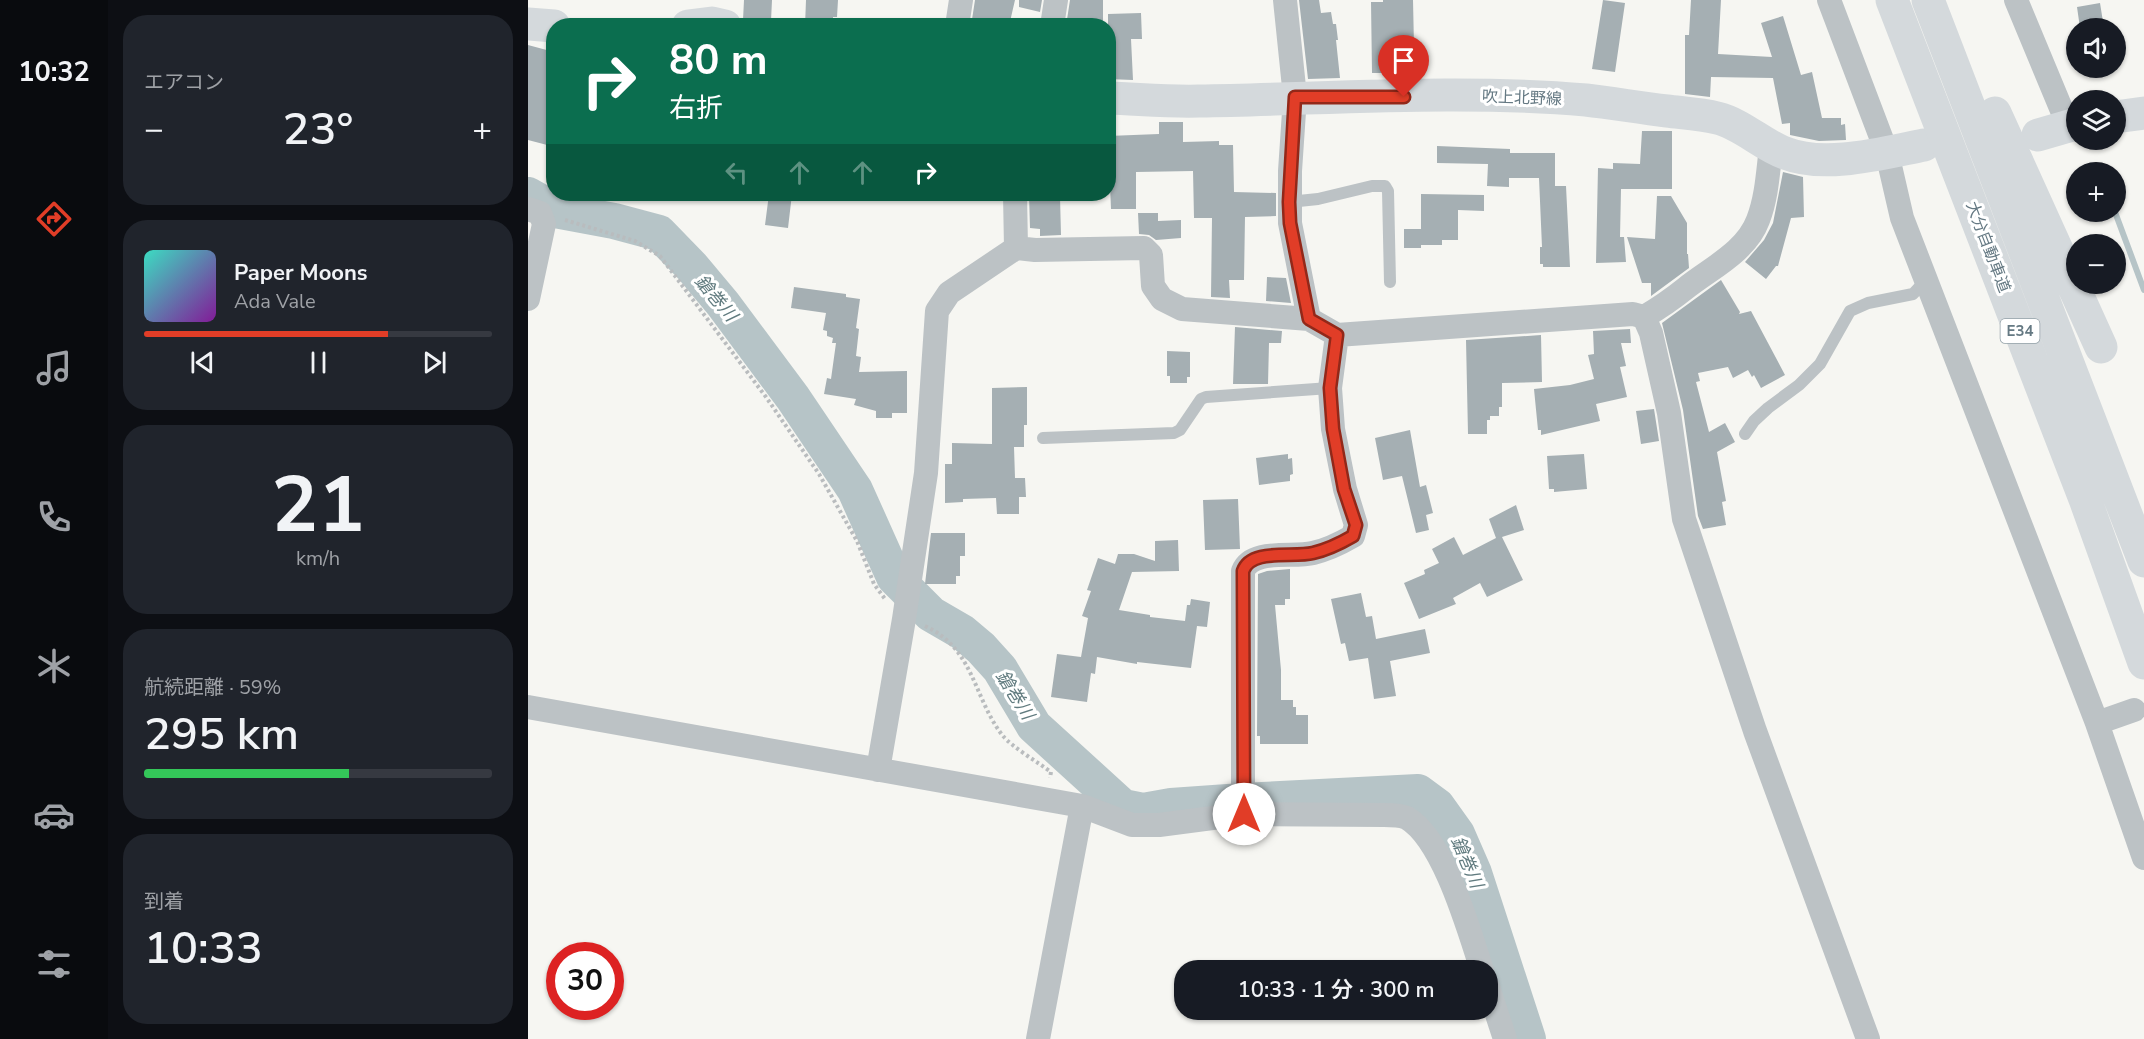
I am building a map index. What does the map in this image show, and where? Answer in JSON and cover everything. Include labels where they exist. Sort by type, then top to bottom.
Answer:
[{"type":"main road","name":"大分自動車道","points":[[1892,0],[2085,499],[2144,663]]},
{"type":"main road","name":"大分自動車道","points":[[1928,0],[2144,561]]},
{"type":"main road","points":[[1943,0],[2101,347]]},
{"type":"main road","points":[[528,24],[546,25]]},
{"type":"main road","name":"吹上北野線","points":[[1116,98],[1197,101],[1295,97],[1512,96],[1587,100],[1718,118],[1752,133],[1771,147],[1788,154],[1836,160],[1924,145]]},
{"type":"main road","points":[[2126,115],[2144,112]]},
{"type":"street","points":[[958,18],[961,0]]},
{"type":"street","points":[[1053,18],[1056,0]]},
{"type":"street","points":[[1285,0],[1295,97],[1289,202],[1290,223],[1309,319]]},
{"type":"street","points":[[1828,0],[1887,153],[1902,218],[2097,723],[2144,858]]},
{"type":"street","points":[[2016,0],[2061,128]]},
{"type":"street","points":[[878,770],[926,473],[937,311],[949,293],[1016,249],[1144,248],[1151,255],[1153,286],[1162,299],[1182,309],[1309,319],[1337,335],[1633,314],[1644,316],[1676,298],[1730,256],[1748,237],[1758,221],[1771,147]]},
{"type":"street","points":[[1015,201],[1016,249]]},
{"type":"street","points":[[528,298],[544,224],[534,211]]},
{"type":"street","points":[[1644,316],[1651,333],[1669,413],[1684,519],[1755,731],[1868,1039]]},
{"type":"street","points":[[1244,814],[1243,571],[1246,564],[1255,558],[1313,553],[1353,536],[1356,525],[1344,489],[1333,429],[1330,388],[1337,335]]},
{"type":"street","points":[[528,707],[1082,806],[1132,825],[1158,825],[1244,814],[1405,817],[1422,831],[1457,893],[1479,960]]},
{"type":"street","points":[[2097,723],[2134,710]]},
{"type":"street","points":[[1038,1039],[1082,806]]},
{"type":"street","points":[[1498,1018],[1505,1039]]},
{"type":"lane","points":[[1289,202],[1318,200],[1372,186],[1385,186],[1388,191],[1390,282]]},
{"type":"lane","points":[[1745,434],[1754,421],[1799,385],[1820,364],[1850,311],[1868,303],[1913,294],[1926,280]]},
{"type":"lane","points":[[1043,438],[1174,433],[1180,430],[1201,399],[1206,397],[1330,388]]},
{"type":"path","points":[[534,211],[635,241],[660,256],[791,431],[819,474],[857,541],[874,584],[887,603],[904,619],[928,627],[953,645],[967,664],[990,716],[1004,738],[1051,772],[1046,800]]},
{"type":"building","points":[[744,0],[772,0],[771,18],[743,18]]},
{"type":"building","points":[[806,0],[838,0],[837,17],[805,18]]},
{"type":"building","points":[[975,0],[1015,0],[1011,18],[972,18]]},
{"type":"building","points":[[1019,0],[1042,0],[1040,12],[1019,7]]},
{"type":"building","points":[[1070,0],[1103,0],[1103,18],[1067,18]]},
{"type":"building","points":[[1299,0],[1319,0],[1321,13],[1331,12],[1333,24],[1336,24],[1340,78],[1308,79]]},
{"type":"building","points":[[1383,0],[1413,0],[1416,62],[1407,65],[1408,73],[1372,73],[1371,2],[1383,2]]},
{"type":"building","points":[[1603,0],[1625,3],[1615,72],[1592,69]]},
{"type":"building","points":[[1691,0],[1721,0],[1718,54],[1772,57],[1761,23],[1783,16],[1801,75],[1812,72],[1822,118],[1841,118],[1841,125],[1845,124],[1846,140],[1819,141],[1790,135],[1790,123],[1782,124],[1773,78],[1711,77],[1710,97],[1685,94],[1685,35],[1689,35]]},
{"type":"building","points":[[2100,3],[2102,18],[2079,18],[2077,7]]},
{"type":"building","points":[[1141,13],[1142,39],[1131,39],[1133,80],[1116,79],[1116,18],[1108,18],[1108,14]]},
{"type":"building","points":[[528,45],[546,50],[546,145],[528,140]]},
{"type":"building","points":[[1159,122],[1183,122],[1183,142],[1219,141],[1219,145],[1233,145],[1234,192],[1276,193],[1276,216],[1245,217],[1244,280],[1229,280],[1230,298],[1211,297],[1212,218],[1194,218],[1193,171],[1136,172],[1136,209],[1111,209],[1111,201],[1116,201],[1116,136],[1159,134]]},
{"type":"building","points":[[1642,131],[1672,131],[1672,189],[1621,189],[1620,237],[1624,237],[1626,262],[1596,263],[1598,168],[1613,169],[1613,163],[1640,164]]},
{"type":"building","points":[[1437,146],[1510,149],[1510,153],[1555,153],[1555,186],[1566,186],[1570,267],[1543,267],[1543,264],[1540,264],[1540,247],[1542,247],[1539,178],[1509,178],[1509,187],[1487,186],[1488,164],[1437,163]]},
{"type":"building","points":[[1783,172],[1803,177],[1804,217],[1791,218],[1778,266],[1766,279],[1745,262],[1764,240],[1773,223]]},
{"type":"building","points":[[1421,194],[1484,195],[1484,211],[1458,210],[1458,240],[1442,240],[1442,245],[1404,248],[1404,229],[1421,229]]},
{"type":"building","points":[[1657,196],[1671,196],[1687,223],[1689,268],[1651,296],[1651,283],[1642,283],[1627,237],[1655,239]]},
{"type":"building","points":[[768,201],[791,201],[788,228],[765,225]]},
{"type":"building","points":[[1029,201],[1060,201],[1061,235],[1040,236],[1040,229],[1030,228]]},
{"type":"building","points":[[1138,213],[1158,213],[1158,221],[1181,220],[1181,238],[1156,240],[1149,235],[1139,234]]},
{"type":"building","points":[[1267,277],[1286,278],[1291,303],[1266,301]]},
{"type":"building","points":[[1721,280],[1740,312],[1739,314],[1751,311],[1785,375],[1761,388],[1754,375],[1752,377],[1748,370],[1733,378],[1728,367],[1698,373],[1700,381],[1696,382],[1709,432],[1725,423],[1735,442],[1717,452],[1726,501],[1722,502],[1726,525],[1703,529],[1698,516],[1683,410],[1662,323]]},
{"type":"building","points":[[794,287],[846,294],[846,297],[860,299],[856,328],[859,329],[856,356],[861,357],[859,372],[907,371],[907,413],[892,413],[892,418],[876,418],[876,411],[854,405],[856,399],[824,394],[827,378],[831,379],[836,343],[832,343],[833,338],[827,336],[827,331],[823,330],[826,313],[791,308]]},
{"type":"building","points":[[1235,327],[1282,331],[1281,343],[1269,343],[1268,384],[1233,384]]},
{"type":"building","points":[[1630,329],[1631,343],[1621,343],[1626,366],[1620,367],[1627,397],[1596,404],[1600,421],[1541,435],[1541,430],[1538,430],[1534,389],[1570,385],[1594,379],[1588,355],[1594,354],[1593,331]]},
{"type":"building","points":[[1541,335],[1542,382],[1502,383],[1502,407],[1499,407],[1499,416],[1490,416],[1490,420],[1487,420],[1487,434],[1468,434],[1466,340]]},
{"type":"building","points":[[1167,351],[1190,352],[1190,377],[1187,377],[1187,383],[1170,383],[1170,376],[1167,376]]},
{"type":"building","points":[[1027,387],[1027,425],[1024,425],[1024,447],[1014,447],[1015,478],[1025,478],[1026,497],[1019,497],[1019,514],[997,514],[996,498],[963,499],[963,502],[945,503],[945,464],[952,464],[952,443],[992,444],[992,388]]},
{"type":"building","points":[[1654,409],[1659,441],[1641,444],[1636,411]]},
{"type":"building","points":[[1410,430],[1420,487],[1426,485],[1433,513],[1426,515],[1429,530],[1416,533],[1402,476],[1383,480],[1375,438]]},
{"type":"building","points":[[1288,454],[1288,459],[1292,458],[1293,474],[1290,475],[1290,481],[1259,485],[1256,458]]},
{"type":"building","points":[[1584,454],[1587,489],[1554,492],[1554,489],[1549,489],[1547,456]]},
{"type":"building","points":[[1238,499],[1240,549],[1205,550],[1203,500]]},
{"type":"building","points":[[1516,505],[1524,530],[1502,537],[1523,580],[1487,597],[1480,583],[1453,598],[1456,604],[1419,619],[1404,583],[1425,574],[1424,570],[1439,563],[1432,549],[1454,537],[1463,555],[1496,538],[1489,519]]},
{"type":"building","points":[[931,533],[965,533],[965,556],[960,556],[960,576],[956,576],[956,584],[925,584]]},
{"type":"building","points":[[1178,540],[1179,571],[1132,572],[1119,610],[1150,615],[1150,617],[1185,621],[1187,605],[1190,605],[1191,599],[1210,602],[1207,627],[1197,626],[1191,668],[1137,662],[1137,664],[1097,657],[1095,674],[1091,673],[1087,702],[1051,697],[1057,654],[1081,657],[1088,618],[1082,616],[1091,591],[1087,590],[1098,558],[1115,564],[1118,554],[1134,554],[1155,561],[1155,541]]},
{"type":"building","points":[[1290,569],[1290,599],[1285,599],[1285,605],[1275,605],[1281,670],[1281,700],[1293,700],[1296,715],[1308,715],[1308,744],[1260,744],[1260,736],[1257,736],[1258,574]]},
{"type":"building","points":[[1361,593],[1366,617],[1372,616],[1376,639],[1425,629],[1430,653],[1390,661],[1396,696],[1374,699],[1368,658],[1349,661],[1345,643],[1341,644],[1331,599]]},
{"type":"waterway","name":"鎗巻川","points":[[528,195],[555,210],[614,221],[659,233],[723,304],[793,398],[855,490],[894,577],[931,614],[962,632],[981,648],[1000,669],[1034,726],[1123,807],[1143,811],[1171,806],[1242,801],[1418,792],[1437,806],[1457,834],[1474,873],[1528,1039]]},
{"type":"waterway","points":[[2119,222],[2144,290]]},
{"type":"route","points":[[1244,814],[1243,571],[1246,564],[1255,558],[1313,553],[1342,542],[1353,536],[1356,525],[1344,489],[1333,429],[1330,388],[1337,335],[1309,319],[1290,223],[1290,171],[1295,97],[1404,97]]}]
